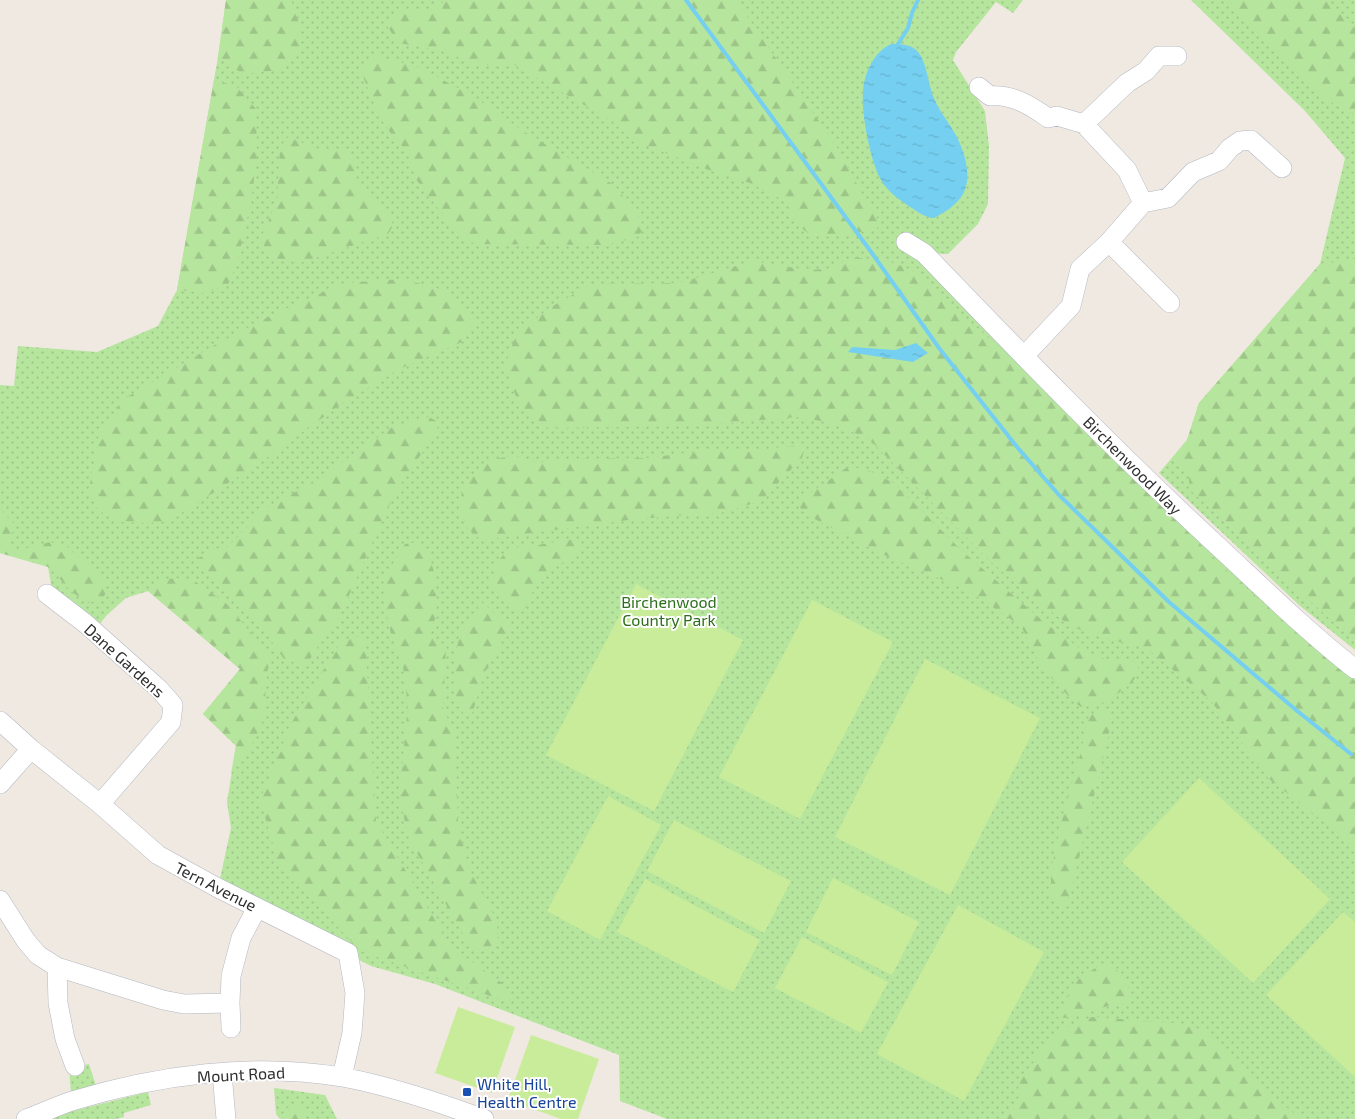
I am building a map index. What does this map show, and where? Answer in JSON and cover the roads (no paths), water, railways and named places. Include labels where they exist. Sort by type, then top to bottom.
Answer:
[{"type":"street","points":[[1084,124],[1127,83],[1146,71],[1159,56],[1177,56]]},
{"type":"street","points":[[979,87],[990,96],[1002,95],[1031,106],[1048,118],[1057,116],[1084,124],[1127,170],[1143,203]]},
{"type":"street","points":[[1024,356],[1071,306],[1080,269],[1110,242],[1143,203],[1168,198],[1193,172],[1219,161],[1230,148],[1240,141],[1250,140],[1282,168]]},
{"type":"street","points":[[1110,242],[1170,303]]},
{"type":"street","name":"Birchenwood Way","points":[[919,244],[1024,356],[1167,499],[1316,638],[1355,669]]},
{"type":"street","name":"Dane Gardens","points":[[47,594],[74,614],[159,689],[173,706],[171,722],[100,804]]},
{"type":"street","name":"Tern Avenue","points":[[0,721],[158,855],[218,888],[348,953],[355,993],[352,1033],[342,1077]]},
{"type":"street","points":[[0,784],[31,749]]},
{"type":"street","points":[[0,900],[26,941],[38,955],[57,967],[162,1000],[184,1004],[230,1003]]},
{"type":"street","points":[[231,1028],[230,976],[241,938],[257,908]]},
{"type":"street","points":[[57,967],[58,1002],[65,1039],[75,1066]]},
{"type":"street","name":"Mount Road","points":[[26,1119],[72,1102],[165,1079],[278,1070],[342,1077],[393,1089],[432,1100],[484,1119]]},
{"type":"street","points":[[222,1073],[226,1119]]},
{"type":"water","points":[[891,44],[911,47],[919,54],[933,96],[958,139],[964,154],[967,179],[963,194],[954,205],[934,218],[924,216],[885,187],[876,170],[870,148],[863,111],[865,78],[875,58]]},
{"type":"water","points":[[916,343],[928,353],[913,362],[848,352],[852,347],[895,350]]},
{"type":"waterway","points":[[686,0],[869,249],[939,348],[1017,447],[1059,495],[1169,602],[1351,754]]},
{"type":"waterway","points":[[898,44],[908,28],[918,0]]},
{"type":"place","name":"White Hill, Health Centre","points":[[467,1092]]},
{"type":"park label","name":"Birchenwood Country Park","points":[[669,610]]}]
